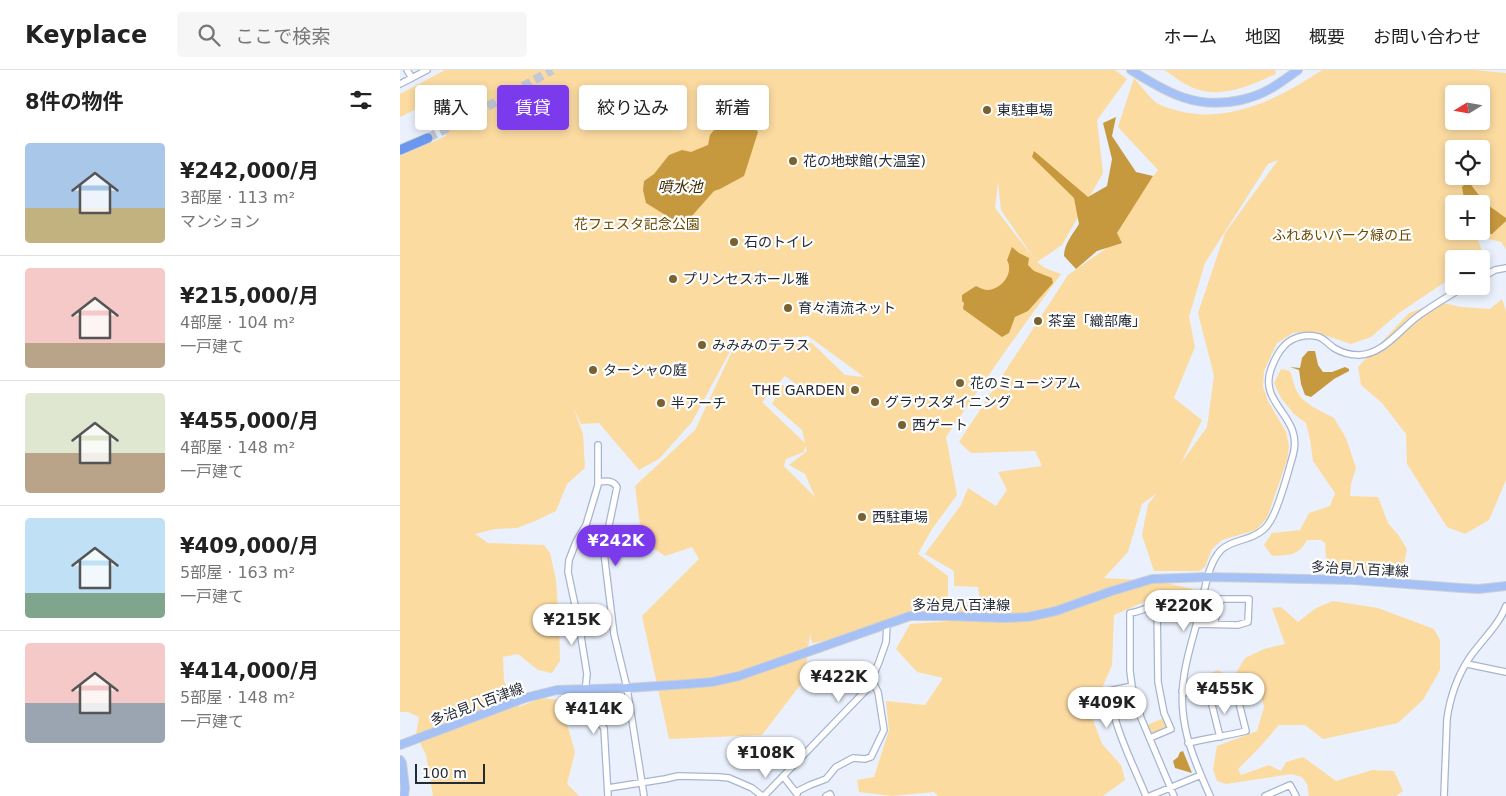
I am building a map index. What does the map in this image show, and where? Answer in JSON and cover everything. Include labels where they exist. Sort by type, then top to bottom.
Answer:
[{"type":"highway","points":[[400,149],[427,136]]},
{"type":"main road","points":[[1131,70],[1176,96],[1197,102],[1214,104],[1229,103],[1266,92],[1298,70]]},
{"type":"main road","name":"多治見八百津線","points":[[400,745],[525,698],[557,690],[627,688],[712,682],[739,676],[910,616],[1028,618],[1056,611],[1143,581],[1208,577],[1353,580],[1479,589],[1506,586]]},
{"type":"main road","points":[[400,760],[403,771],[404,796]]},
{"type":"street","points":[[408,70],[412,78]]},
{"type":"street","points":[[400,84],[427,70]]},
{"type":"street","points":[[1490,273],[1506,268]]},
{"type":"street","points":[[1210,796],[1188,744],[1184,724],[1182,691],[1184,675],[1208,577],[1214,560],[1228,544],[1259,533],[1271,520],[1294,454],[1296,440],[1293,429],[1273,399],[1268,387],[1268,376],[1272,364],[1290,340],[1300,336],[1320,338],[1334,348],[1350,355],[1370,353],[1380,349],[1420,314],[1451,295]]},
{"type":"street","points":[[598,445],[598,482],[586,524],[569,560],[568,572],[587,674],[584,701],[604,728],[608,796]]},
{"type":"street","points":[[598,482],[610,481],[615,483],[617,488],[603,545],[614,634],[627,688],[644,796]]},
{"type":"street","points":[[1197,624],[1238,625],[1248,622],[1249,599],[1221,599],[1214,624]]},
{"type":"street","points":[[1150,738],[1171,729],[1164,713],[1158,682],[1157,605],[1145,608],[1140,612],[1130,613],[1130,671],[1141,718],[1174,796]]},
{"type":"street","points":[[1444,796],[1449,708],[1456,686],[1467,664],[1506,606]]},
{"type":"street","points":[[608,788],[678,776],[719,777],[728,778],[752,788],[763,796],[868,688],[886,642],[887,624]]},
{"type":"street","points":[[1467,664],[1506,672]]},
{"type":"street","points":[[783,776],[797,794],[810,785],[826,779],[836,767],[853,758],[865,759],[870,757],[884,730],[878,692],[872,680]]},
{"type":"street","points":[[1132,686],[1109,691],[1114,720],[1148,796],[1201,775]]},
{"type":"street","points":[[1182,691],[1210,697],[1236,691],[1246,731],[1188,744]]},
{"type":"street","points":[[1210,697],[1220,737]]},
{"type":"street","points":[[1266,796],[1290,785],[1296,796]]},
{"type":"street","points":[[826,796],[830,794],[831,796]]},
{"type":"green space","name":"花フェスタ記念公園","points":[[445,70],[1115,70],[1127,79],[1097,120],[1103,173],[1062,245],[1037,262],[1045,268],[1061,274],[946,437],[957,495],[932,529],[918,554],[948,576],[948,610],[903,614],[834,639],[812,643],[810,634],[804,680],[762,735],[669,739],[642,616],[699,559],[692,547],[665,556],[642,541],[635,486],[695,430],[735,345],[812,343],[845,375],[864,377],[808,336],[734,344],[692,422],[659,459],[639,470],[599,423],[581,424],[573,407],[583,434],[585,468],[567,484],[556,511],[517,528],[495,529],[475,534],[488,543],[544,545],[550,553],[556,580],[560,661],[552,673],[538,670],[518,654],[503,657],[504,681],[519,707],[541,698],[560,700],[575,752],[567,784],[579,796],[433,796],[426,755],[416,734],[419,717],[408,712],[400,712],[400,156],[446,136],[444,130],[487,130],[487,85],[417,85]],"holes":[[[998,182],[1001,210],[1035,260],[995,208]],[[785,376],[811,395],[782,385],[772,404],[802,430],[805,443],[762,402]],[[805,446],[807,451],[789,465],[805,474],[815,497],[784,466],[786,459],[804,452]]]},
{"type":"green space","points":[[1164,70],[1275,70],[1276,74],[1245,87],[1224,92],[1213,92],[1191,87]]},
{"type":"green space","name":"ふれあいパーク緑の丘","points":[[1322,70],[1474,70],[1506,73],[1506,249],[1501,242],[1490,239],[1490,195],[1445,195],[1445,240],[1478,240],[1482,250],[1445,250],[1445,282],[1399,313],[1371,337],[1351,344],[1315,332],[1293,333],[1277,343],[1264,371],[1263,387],[1268,401],[1286,432],[1289,446],[1287,460],[1267,518],[1256,530],[1222,540],[1212,549],[1205,567],[1199,571],[1154,571],[1142,535],[1148,504],[1157,493],[1142,504],[1128,552],[1104,578],[1158,581],[1193,589],[1173,603],[1151,599],[1114,615],[1112,665],[1091,714],[1102,744],[1121,765],[1125,780],[1103,796],[938,796],[934,792],[892,796],[859,792],[857,780],[874,777],[889,730],[886,701],[925,705],[943,678],[917,672],[896,649],[910,624],[951,621],[954,604],[981,606],[978,587],[954,586],[954,571],[925,554],[961,505],[968,488],[996,506],[1007,490],[998,472],[1042,466],[1035,451],[971,453],[959,442],[1068,275],[1111,245],[1136,197],[1158,170],[1118,127],[1134,78],[1151,98],[1159,104],[1179,111],[1198,114],[1236,111],[1272,99]],"holes":[[[1278,160],[1225,233],[1198,313],[1214,376],[1207,427],[1181,463],[1202,420],[1174,398],[1195,347],[1189,317],[1205,263],[1268,164]]]},
{"type":"green space","points":[[415,86],[415,110],[400,117],[400,94]]},
{"type":"green space","points":[[1502,299],[1506,311],[1506,480],[1489,520],[1465,534],[1447,527],[1407,464],[1406,434],[1382,403],[1361,385],[1358,367],[1409,313],[1439,302],[1461,307],[1490,309]]},
{"type":"green space","points":[[1281,369],[1290,371],[1296,390],[1301,398],[1334,418],[1346,438],[1356,468],[1351,484],[1350,496],[1378,497],[1388,523],[1407,549],[1404,564],[1392,570],[1341,573],[1328,570],[1325,543],[1321,540],[1307,540],[1297,552],[1284,555],[1272,556],[1264,545],[1272,533],[1300,530],[1309,513],[1330,506],[1335,493],[1313,461],[1306,423],[1295,415],[1281,398],[1274,383]]},
{"type":"green space","points":[[1333,601],[1378,608],[1434,629],[1440,640],[1440,670],[1423,700],[1398,723],[1323,739],[1305,725],[1279,725],[1238,769],[1241,775],[1269,765],[1281,771],[1286,762],[1303,757],[1336,781],[1372,770],[1394,771],[1403,791],[1396,796],[1309,796],[1307,784],[1302,777],[1291,774],[1226,784],[1217,781],[1213,769],[1217,746],[1257,731],[1264,707],[1257,679],[1208,690],[1202,683],[1208,674],[1218,670],[1227,676],[1236,673],[1245,658],[1264,649],[1285,644],[1272,608],[1281,607],[1298,622],[1316,608]]},
{"type":"green space","points":[[1164,718],[1167,726],[1166,730],[1151,734],[1147,725]]},
{"type":"water","points":[[1116,117],[1112,136],[1136,172],[1153,176],[1117,233],[1122,243],[1097,251],[1076,269],[1064,256],[1067,243],[1079,224],[1074,198],[1032,157],[1034,151],[1088,197],[1107,186],[1112,159],[1103,123]]},
{"type":"water","name":"噴水池","points":[[714,130],[756,130],[758,132],[744,176],[714,191],[683,226],[646,203],[643,190],[644,181],[654,174],[669,155],[682,150],[691,152],[708,145],[710,135]]},
{"type":"water","points":[[1464,185],[1471,185],[1479,195],[1463,195],[1462,187]]},
{"type":"water","points":[[1490,207],[1506,218],[1506,221],[1490,234]]},
{"type":"water","points":[[1012,247],[1029,258],[1028,265],[1034,271],[1052,278],[1053,283],[1028,311],[1015,317],[1009,333],[1002,337],[963,309],[962,295],[976,286],[988,290],[998,287],[1008,275],[1009,265],[1007,260]]},
{"type":"water","points":[[1308,351],[1315,351],[1318,365],[1323,372],[1332,372],[1345,367],[1349,369],[1349,371],[1334,379],[1311,397],[1305,395],[1299,370],[1290,367],[1300,368],[1302,358]]},
{"type":"water","points":[[1183,751],[1192,773],[1175,768],[1173,761]]},
{"type":"tunnel","points":[[428,138],[552,70]]},
{"type":"place","name":"東駐車場","points":[[987,110]]},
{"type":"place","name":"花の地球館(大温室)","points":[[793,161]]},
{"type":"place","name":"石のトイレ","points":[[734,242]]},
{"type":"place","name":"プリンセスホール雅","points":[[673,279]]},
{"type":"place","name":"育々清流ネット","points":[[788,308]]},
{"type":"place","name":"茶室「織部庵」","points":[[1038,321]]},
{"type":"place","name":"みみみのテラス","points":[[702,345]]},
{"type":"place","name":"ターシャの庭","points":[[593,370]]},
{"type":"place","name":"花のミュージアム","points":[[960,383]]},
{"type":"place","name":"THE GARDEN","points":[[855,390]]},
{"type":"place","name":"グラウスダイニング","points":[[875,402]]},
{"type":"place","name":"半アーチ","points":[[661,403]]},
{"type":"place","name":"西ゲート","points":[[902,425]]},
{"type":"place","name":"西駐車場","points":[[862,517]]}]
